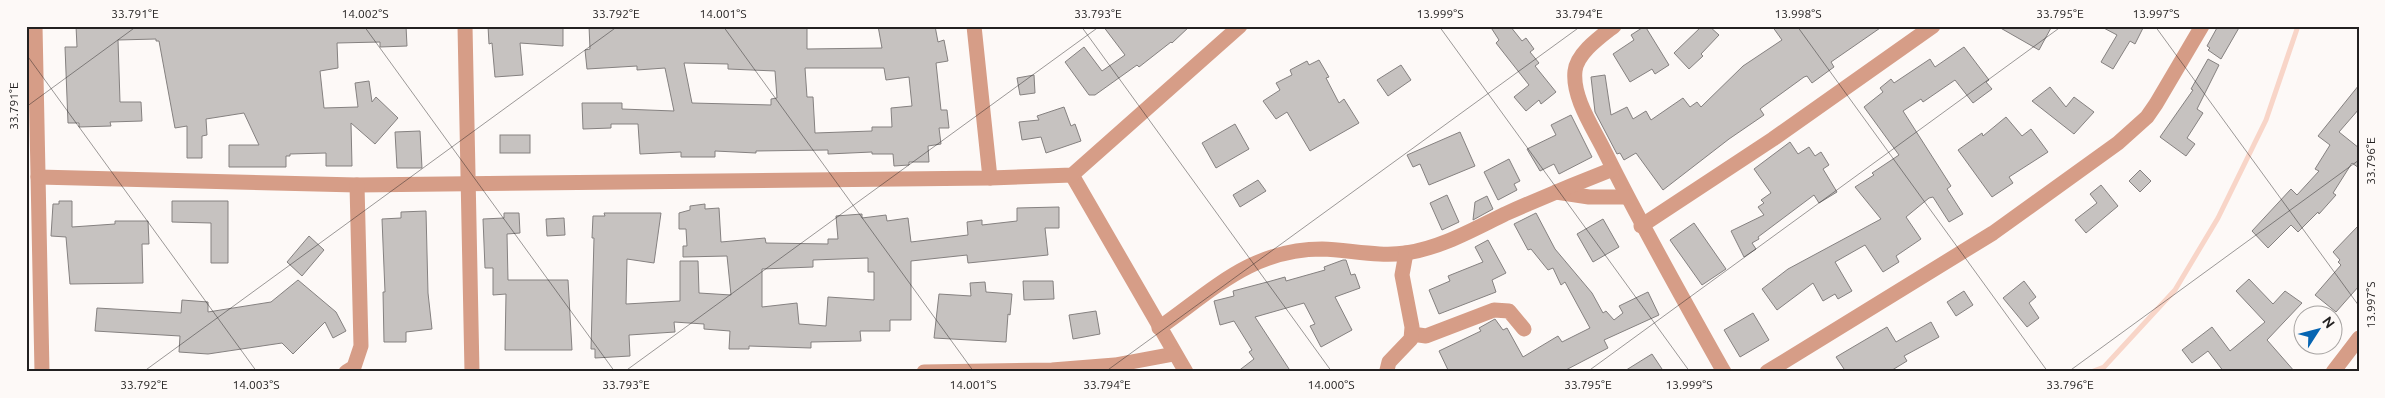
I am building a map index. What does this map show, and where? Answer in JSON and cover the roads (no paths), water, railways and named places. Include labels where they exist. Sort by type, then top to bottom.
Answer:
[{"type":"street","points":[[35,26],[42,372]]},
{"type":"street","points":[[465,26],[472,372]]},
{"type":"street","points":[[974,26],[990,178]]},
{"type":"street","points":[[38,177],[357,185],[990,178],[1072,175],[1240,26]]},
{"type":"street","points":[[1614,26],[1583,55],[1575,70],[1576,88],[1584,109],[1641,226],[1724,372]]},
{"type":"street","points":[[1641,226],[1773,139],[1933,26]]},
{"type":"street","points":[[1767,372],[1993,233],[2118,143],[2147,117],[2202,26]]},
{"type":"street","points":[[1159,328],[1228,278],[1249,265],[1270,256],[1294,250],[1323,249],[1406,253],[1447,241],[1554,192],[1613,168]]},
{"type":"street","points":[[1072,175],[1186,372]]},
{"type":"street","points":[[346,372],[354,367],[361,346],[357,185]]},
{"type":"street","points":[[1554,192],[1589,197],[1627,197]]},
{"type":"street","points":[[1387,370],[1389,362],[1411,339],[1412,334],[1402,275],[1406,253]]},
{"type":"street","points":[[1412,334],[1426,336],[1445,331],[1494,310],[1509,311],[1524,329]]},
{"type":"street","points":[[2332,372],[2359,338]]},
{"type":"street","points":[[924,372],[1061,369],[1115,365],[1174,354]]},
{"type":"waterway","points":[[2091,372],[2104,367],[2175,290],[2218,218],[2266,120],[2298,26]]}]
